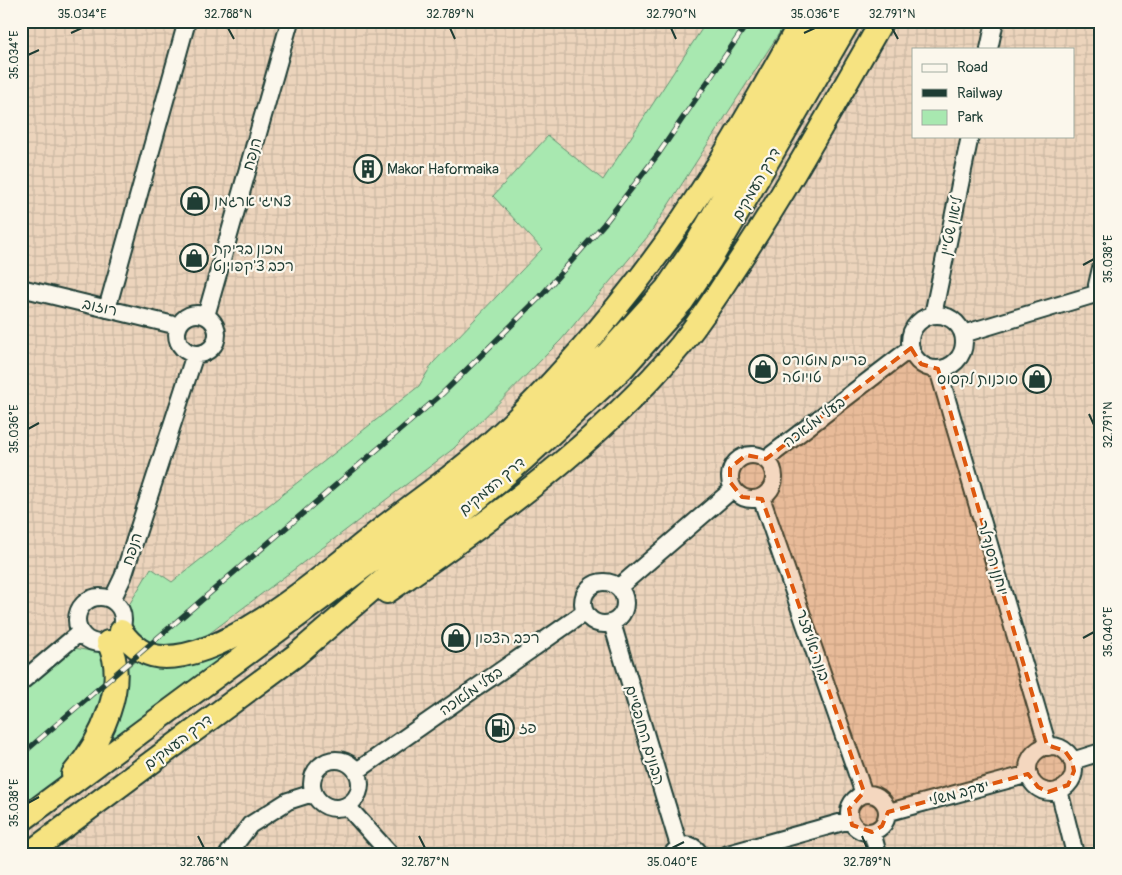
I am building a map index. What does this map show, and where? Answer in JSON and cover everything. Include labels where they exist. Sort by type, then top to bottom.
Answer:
[{"type":"highway","points":[[114,637],[150,655],[163,657],[177,656],[201,650],[225,640],[285,603],[485,448],[526,407],[628,294],[698,195],[801,21]]},
{"type":"highway","name":"דרך העמקים","points":[[28,854],[296,655],[524,459],[622,369],[682,302],[825,21]]},
{"type":"highway","name":"דרך העמקים","points":[[25,818],[400,540],[528,429],[638,321],[666,289],[737,197],[849,21]]},
{"type":"highway","points":[[296,655],[510,504],[580,446],[634,397],[682,344],[764,225],[882,21]]},
{"type":"highway","points":[[400,540],[464,464]]},
{"type":"highway","points":[[25,818],[61,788],[82,764],[100,737],[108,719],[116,671],[114,637]]},
{"type":"street","points":[[108,309],[187,21]]},
{"type":"street","name":"הנפח","points":[[206,316],[290,21]]},
{"type":"street","points":[[989,48],[995,21]]},
{"type":"street","name":"ליאון שטיין","points":[[933,315],[970,138]]},
{"type":"street","points":[[963,334],[1100,295],[1097,277],[1101,268]]},
{"type":"street","name":"רוזוב","points":[[21,288],[178,326]]},
{"type":"street","points":[[193,314],[206,316],[214,324],[217,336],[212,347],[195,354],[184,349],[179,344],[177,338],[178,326],[182,320],[193,314]]},
{"type":"street","points":[[933,315],[948,317],[959,327],[963,334],[964,342],[959,357],[946,367],[938,369],[921,364],[911,348],[910,339],[917,323],[933,315]]},
{"type":"street","name":"בעלי מלאכה","points":[[766,459],[911,348]]},
{"type":"street","name":"הנפח","points":[[112,600],[123,577],[195,354]]},
{"type":"street","name":"יוחנן הסנדלר","points":[[938,369],[1048,747]]},
{"type":"street","points":[[753,454],[766,459],[771,465],[774,479],[772,486],[761,497],[749,499],[737,494],[733,489],[729,475],[730,468],[739,458],[753,454]]},
{"type":"street","points":[[619,587],[733,489]]},
{"type":"street","name":"בונה אליעזר","points":[[761,497],[864,794]]},
{"type":"street","points":[[606,581],[619,587],[625,600],[625,607],[618,619],[612,623],[599,624],[588,617],[584,612],[583,597],[592,585],[606,581]]},
{"type":"street","points":[[96,597],[112,600],[121,610],[123,617],[114,637],[102,644],[89,642],[79,633],[76,618],[83,604],[96,597]]},
{"type":"street","name":"בעלי מלאכה","points":[[356,771],[584,612]]},
{"type":"street","name":"הבונים החופשיים","points":[[612,623],[675,850]]},
{"type":"street","points":[[21,682],[79,633]]},
{"type":"street","points":[[1048,747],[1065,751],[1072,761],[1074,771],[1071,781],[1059,790],[1048,792],[1038,787],[1029,774],[1032,756],[1048,747]]},
{"type":"street","points":[[1072,761],[1101,752]]},
{"type":"street","points":[[329,761],[344,761],[356,771],[361,787],[358,795],[347,806],[331,808],[317,800],[313,793],[313,777],[322,764],[329,761]]},
{"type":"street","name":"יעקב משלי","points":[[889,812],[1029,774]]},
{"type":"street","points":[[1059,790],[1075,854]]},
{"type":"street","points":[[228,854],[250,825],[288,802],[313,793]]},
{"type":"street","points":[[864,794],[876,795],[882,799],[889,812],[882,826],[872,832],[856,828],[850,820],[851,803],[864,794]]},
{"type":"street","points":[[347,806],[390,854]]},
{"type":"street","points":[[728,854],[850,820]]},
{"type":"street","points":[[872,832],[878,854]]},
{"type":"street","points":[[675,850],[690,845],[700,854]]},
{"type":"highlighted area","points":[[911,348],[921,364],[938,369],[1047,745],[1065,751],[1072,761],[1074,771],[1068,785],[1048,792],[1038,787],[1028,774],[888,812],[882,826],[872,832],[852,825],[849,809],[864,792],[762,499],[742,497],[730,482],[730,468],[746,455],[766,459]]},
{"type":"shaded area","points":[[21,21],[1101,21],[1101,854],[21,854]]},
{"type":"green space","points":[[707,21],[787,21],[649,235],[561,340],[453,449],[198,642],[181,647],[154,646],[132,629],[129,605],[151,568],[172,582],[419,386],[433,363],[542,249],[493,196],[548,136],[603,180]]},
{"type":"green space","points":[[286,616],[105,751],[127,668],[138,659]]},
{"type":"green space","points":[[74,648],[97,652],[108,649],[101,708],[71,765],[44,793],[21,811],[21,691]]},
{"type":"railway","points":[[21,755],[442,394],[539,298],[604,224],[659,153],[749,21]]},
{"type":"place","name":"Makor Haformaika","points":[[368,169]]},
{"type":"place","name":"צמיגי ארגמן","points":[[195,201]]},
{"type":"place","name":"מכון בדיקת רכב צ'קפוינט","points":[[194,258]]},
{"type":"place","name":"פריים מוטורס טויוטה","points":[[763,369]]},
{"type":"place","name":"סוכנות לקסוס","points":[[1037,379]]},
{"type":"place","name":"רכב הצפון","points":[[456,638]]},
{"type":"place","name":"פז","points":[[500,728]]}]
